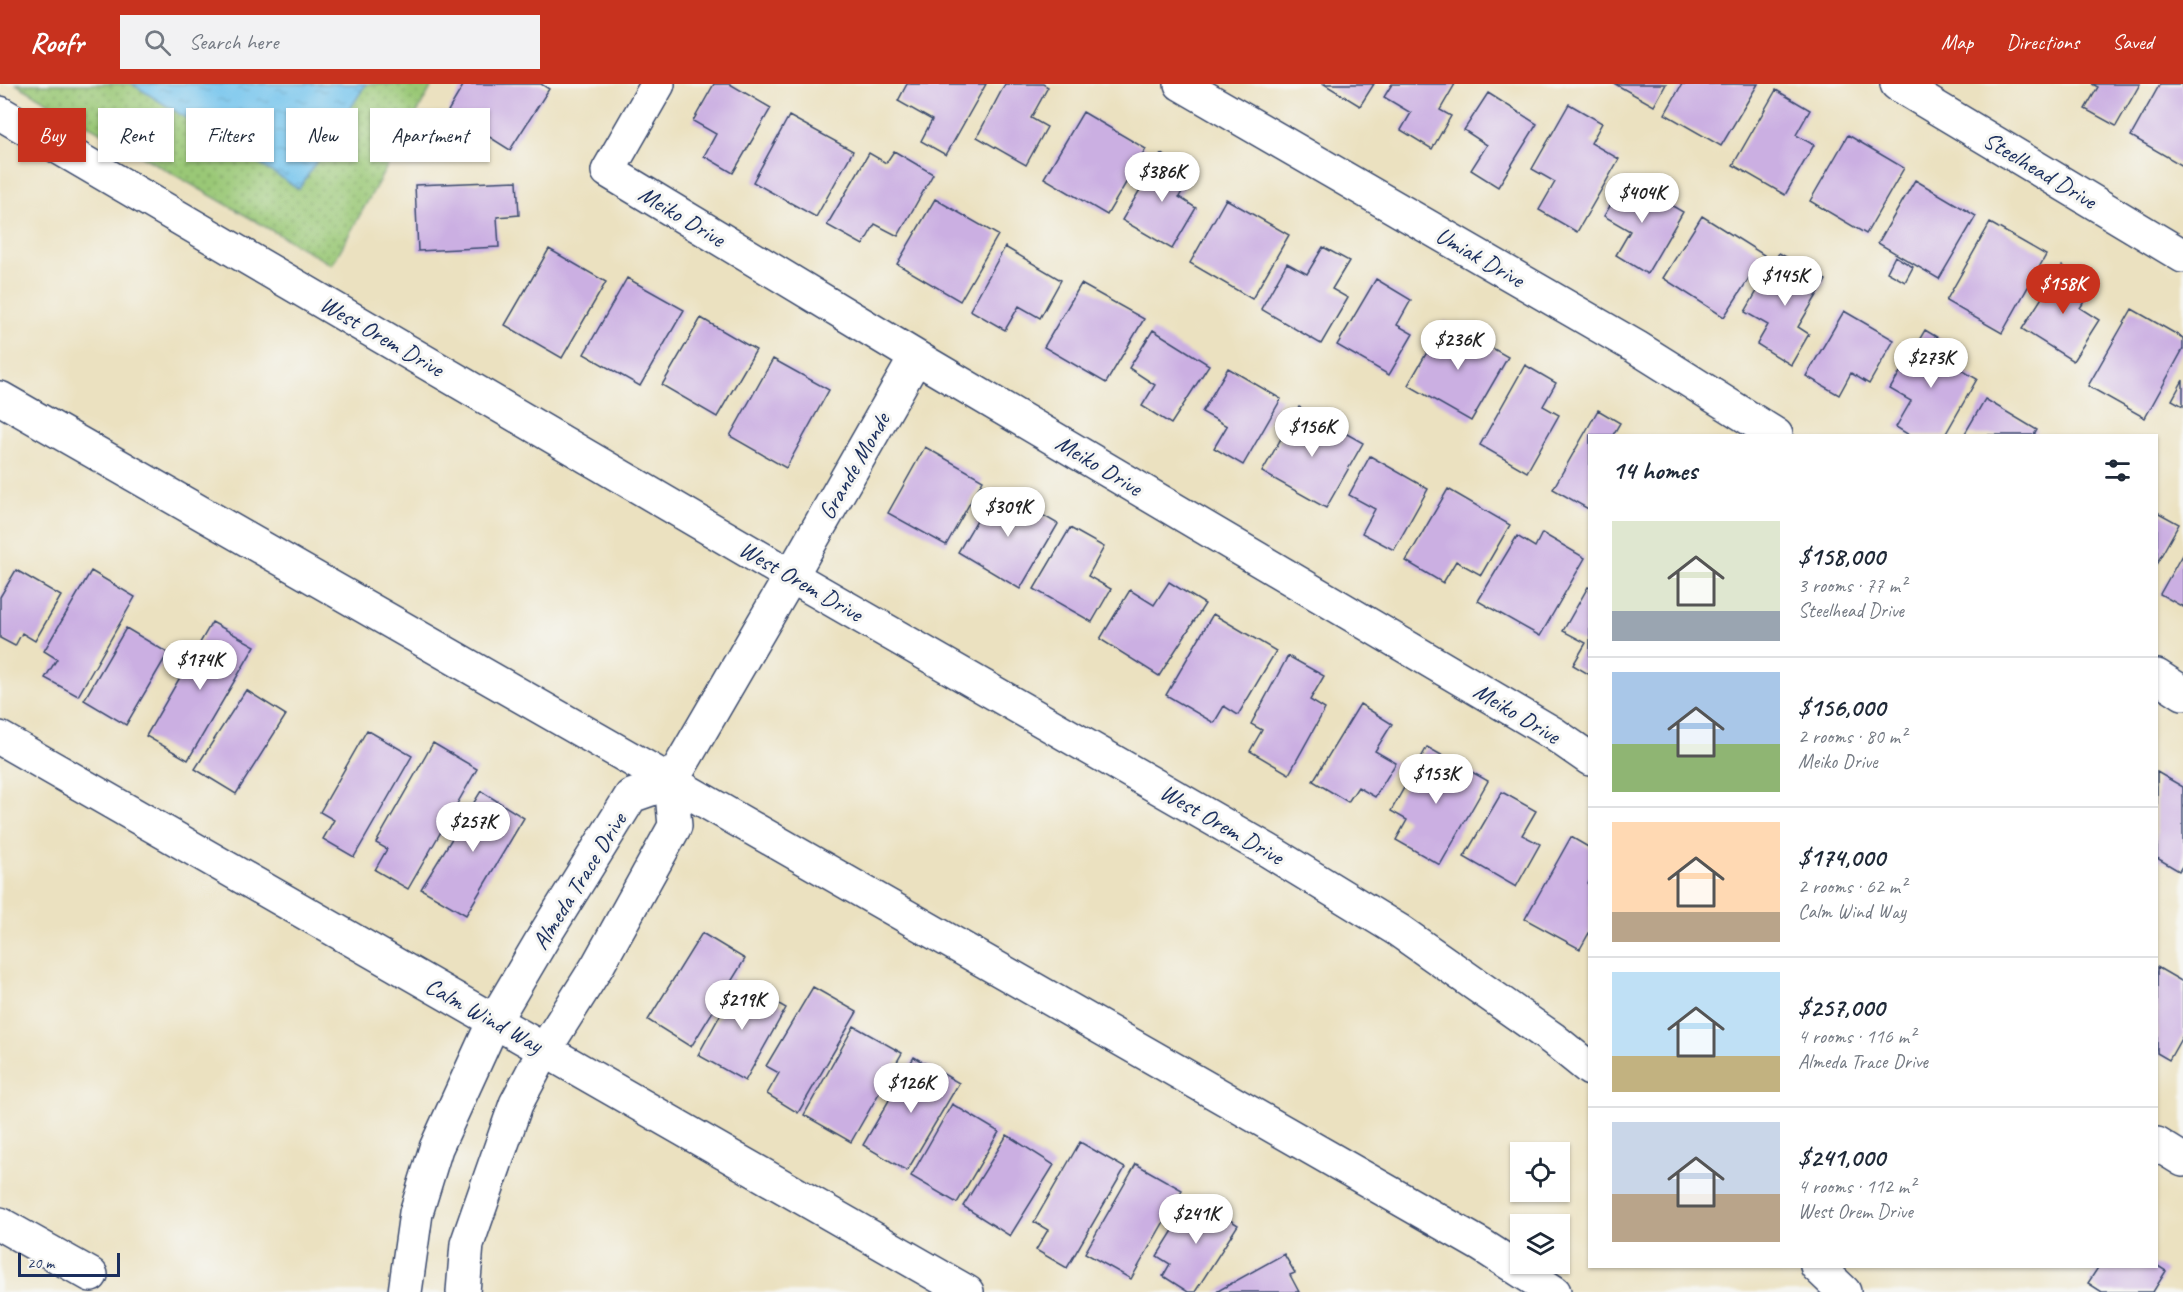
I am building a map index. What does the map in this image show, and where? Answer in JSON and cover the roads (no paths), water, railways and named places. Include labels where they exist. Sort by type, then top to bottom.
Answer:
[{"type":"street","name":"Meiko Drive","points":[[658,84],[608,171],[916,357],[1554,734],[1588,758]]},
{"type":"street","name":"Umiak Drive","points":[[1181,84],[1636,346],[1774,434]]},
{"type":"street","name":"Steelhead Drive","points":[[1897,84],[2183,256]]},
{"type":"street","name":"West Orem Drive","points":[[0,113],[791,576],[1269,851],[1388,924],[1553,1039],[1588,1067]]},
{"type":"street","name":"Grande Monde","points":[[671,782],[916,357]]},
{"type":"street","points":[[0,398],[1481,1245],[1554,1292]]},
{"type":"street","points":[[2158,677],[2183,693]]},
{"type":"street","name":"Calm Wind Way","points":[[0,738],[967,1292]]},
{"type":"street","points":[[463,1292],[467,1244],[516,1104],[544,1049],[598,965],[675,826],[671,782]]},
{"type":"street","name":"Almeda Trace Drive","points":[[405,1292],[416,1213],[436,1148],[494,1021],[631,796],[671,782]]},
{"type":"street","points":[[2158,1145],[2183,1160]]},
{"type":"street","points":[[0,1224],[91,1275]]},
{"type":"street","points":[[1819,1268],[1844,1292]]},
{"type":"water","points":[[132,84],[366,84],[351,108],[286,108],[286,162],[316,162],[299,189],[256,162],[274,162],[274,108],[186,108],[186,118],[174,110],[174,108],[170,108]]}]
